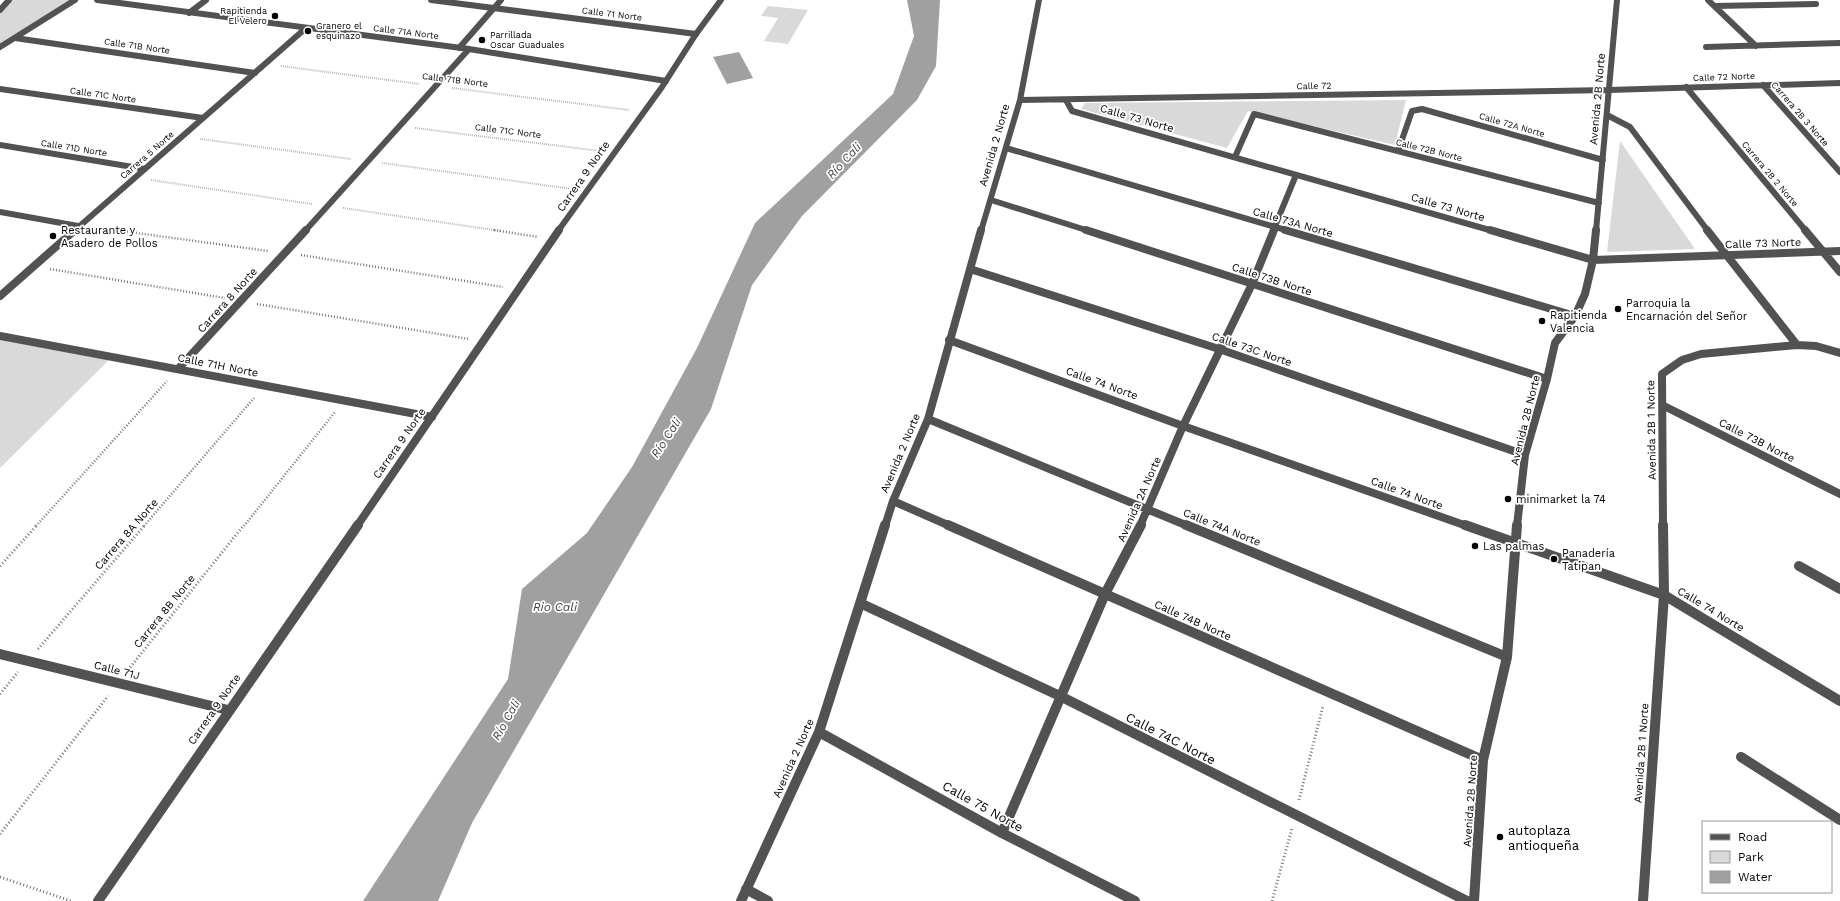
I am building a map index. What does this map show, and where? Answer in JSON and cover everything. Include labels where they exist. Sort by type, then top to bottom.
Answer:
[{"type":"street","points":[[0,10],[9,0]]},
{"type":"street","points":[[0,47],[75,0]]},
{"type":"street","name":"Calle 71A Norte","points":[[97,0],[469,49],[666,81]]},
{"type":"street","points":[[189,12],[206,0]]},
{"type":"street","name":"Calle 71 Norte","points":[[431,0],[696,34]]},
{"type":"street","points":[[459,48],[501,0]]},
{"type":"street","name":"Carrera 9 Norte","points":[[98,901],[228,710],[432,417],[482,341],[613,153],[666,81],[696,34],[721,0]]},
{"type":"street","name":"Avenida 2 Norte","points":[[741,901],[819,732],[862,604],[893,501],[928,419],[949,340],[1020,100],[1039,0]]},
{"type":"street","name":"Avenida 2B Norte","points":[[1474,901],[1482,760],[1507,657],[1515,544],[1525,455],[1547,379],[1555,343],[1575,316],[1584,294],[1593,260],[1617,0]]},
{"type":"street","points":[[1708,0],[1756,46]]},
{"type":"street","points":[[1715,6],[1816,4]]},
{"type":"street","name":"Carrera 5 Norte","points":[[0,296],[78,226],[306,28]]},
{"type":"street","name":"Calle 71B Norte","points":[[15,38],[255,72]]},
{"type":"street","points":[[1706,48],[1840,43]]},
{"type":"street","name":"Carrera 8 Norte","points":[[178,369],[401,127],[469,49]]},
{"type":"street","name":"Calle 72 Norte","points":[[1609,90],[1840,83]]},
{"type":"street","name":"Carrera 2B 3 Norte","points":[[1763,85],[1840,172]]},
{"type":"street","name":"Carrera 2B 2 Norte","points":[[1686,88],[1840,272]]},
{"type":"street","name":"Calle 71C Norte","points":[[0,89],[203,118]]},
{"type":"street","name":"Calle 72","points":[[1020,100],[1609,90]]},
{"type":"street","name":"Calle 73 Norte","points":[[1066,100],[1072,111],[1593,260],[1840,252]]},
{"type":"street","name":"Calle 72A Norte","points":[[1398,151],[1412,111],[1422,109],[1603,160]]},
{"type":"street","name":"Calle 72B Norte","points":[[1234,157],[1254,114],[1599,203]]},
{"type":"street","points":[[1607,115],[1630,127],[1726,256],[1796,345],[1816,346],[1840,353]]},
{"type":"street","name":"Calle 71D Norte","points":[[0,145],[145,169]]},
{"type":"street","name":"Calle 73A Norte","points":[[1006,148],[1575,316]]},
{"type":"street","name":"Avenida 2A Norte","points":[[1002,833],[1062,697],[1105,594],[1149,509],[1183,426],[1219,349],[1252,284],[1276,228],[1296,175]]},
{"type":"street","name":"Calle 73B Norte","points":[[991,200],[1547,379]]},
{"type":"street","points":[[0,212],[78,226]]},
{"type":"street","name":"Calle 73C Norte","points":[[970,269],[1219,349],[1525,455]]},
{"type":"street","name":"Calle 71H Norte","points":[[0,336],[432,417]]},
{"type":"street","name":"Calle 74 Norte","points":[[949,340],[1183,426],[1515,544],[1664,595],[1840,701]]},
{"type":"street","name":"Avenida 2B 1 Norte","points":[[1643,901],[1664,595],[1664,406],[1662,374],[1682,360],[1701,354],[1796,345]]},
{"type":"street","name":"Calle 73B Norte","points":[[1664,406],[1840,494]]},
{"type":"street","name":"Calle 74A Norte","points":[[928,419],[1507,657]]},
{"type":"street","name":"Calle 74B Norte","points":[[893,501],[1482,760]]},
{"type":"street","points":[[1799,566],[1840,589]]},
{"type":"street","name":"Calle 74C Norte","points":[[862,604],[1062,697],[1467,901]]},
{"type":"street","name":"Calle 71J","points":[[0,654],[228,710]]},
{"type":"street","name":"Calle 75 Norte","points":[[819,732],[1002,833],[1135,901]]},
{"type":"street","points":[[1741,757],[1840,820]]},
{"type":"street","points":[[746,889],[768,901]]},
{"type":"path","name":"Calle 71B Norte","points":[[265,64],[644,112]]},
{"type":"path","name":"Calle 71C Norte","points":[[401,127],[613,153]]},
{"type":"path","points":[[0,566],[178,369]]},
{"type":"path","name":"Carrera 8A Norte","points":[[0,694],[265,386]]},
{"type":"path","name":"Carrera 8B Norte","points":[[0,834],[118,683],[344,400]]},
{"type":"path","points":[[1272,901],[1327,692]]},
{"type":"path","points":[[0,877],[71,901]]},
{"type":"green space","points":[[9,0],[75,0],[0,47],[0,10]]},
{"type":"green space","points":[[768,6],[808,10],[788,44],[764,41],[778,18],[761,16]]},
{"type":"green space","points":[[1406,100],[1395,145],[1248,111],[1227,148],[1081,109],[1085,103]]},
{"type":"green space","points":[[1620,141],[1695,249],[1607,252]]},
{"type":"green space","points":[[0,336],[112,357],[0,468]]},
{"type":"water","name":"Rio Cali","points":[[907,0],[940,0],[936,66],[917,100],[802,216],[752,285],[711,409],[472,823],[438,901],[363,901],[508,679],[522,589],[587,533],[632,467],[697,348],[755,223],[893,94],[914,36]]},
{"type":"water","points":[[739,52],[753,78],[727,84],[713,57]]},
{"type":"place","name":"Rapitienda El Velero","points":[[275,16]]},
{"type":"place","name":"Granero el esquinazo","points":[[308,31]]},
{"type":"place","name":"Parrillada Oscar Guaduales","points":[[482,40]]},
{"type":"place","name":"Restaurante y Asadero de Pollos","points":[[53,236]]},
{"type":"place","name":"Parroquia la Encarnación del Señor","points":[[1618,309]]},
{"type":"place","name":"Rapitienda Valencia","points":[[1542,321]]},
{"type":"place","name":"minimarket la 74","points":[[1508,499]]},
{"type":"place","name":"Las palmas","points":[[1475,546]]},
{"type":"place","name":"Panadería Tatipan","points":[[1554,559]]},
{"type":"place","name":"autoplaza antioqueña","points":[[1500,837]]},
{"type":"water label","name":"Río Cali","points":[[844,161]]},
{"type":"water label","name":"Río Cali","points":[[666,438]]},
{"type":"water label","name":"Río Cali","points":[[506,720]]}]
